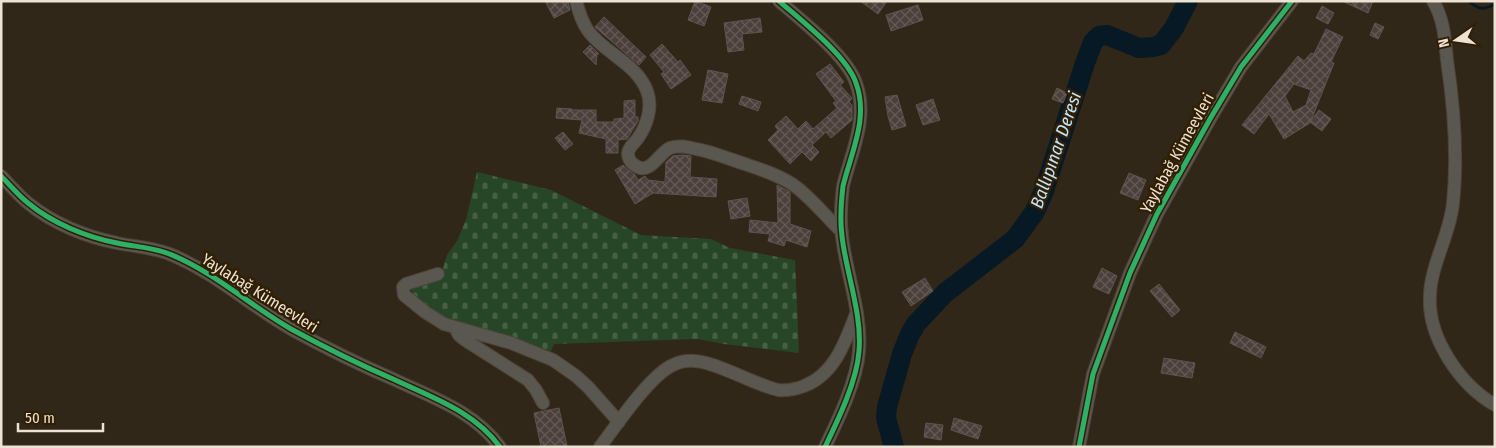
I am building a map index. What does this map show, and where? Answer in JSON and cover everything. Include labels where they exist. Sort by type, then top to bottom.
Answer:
[{"type":"street","points":[[576,1],[582,20],[589,32],[601,45],[639,76],[647,91],[650,102],[649,112],[638,139],[628,154],[630,161],[634,165],[646,167],[656,163],[665,151],[679,146],[705,150],[763,170],[793,185],[842,232]]},
{"type":"street","points":[[779,1],[831,49],[848,68],[859,92],[861,108],[859,130],[843,188],[841,214],[842,232],[856,314],[859,351],[854,378],[825,447]]},
{"type":"street","name":"Yaylabağ Kümeevleri","points":[[1079,447],[1093,374],[1130,273],[1157,214],[1241,67],[1292,1]]},
{"type":"street","points":[[1433,1],[1443,30],[1450,82],[1454,120],[1455,168],[1453,205],[1430,296],[1432,315],[1438,337],[1451,362],[1464,380],[1484,399],[1495,405]]},
{"type":"street","name":"Yaylabağ Kümeevleri","points":[[1,176],[28,203],[70,228],[116,243],[158,250],[192,265],[296,332],[462,412],[482,426],[500,447]]},
{"type":"street","points":[[438,274],[406,284],[403,287],[403,292],[412,303],[444,324],[511,343],[553,360],[576,376],[619,422]]},
{"type":"street","points":[[600,447],[640,396],[663,371],[674,364],[701,361],[718,366],[764,386],[781,390],[794,390],[809,384],[824,374],[834,361],[843,347],[856,314]]},
{"type":"street","points":[[455,328],[465,340],[528,380],[543,403]]},
{"type":"green space","points":[[477,172],[551,190],[641,235],[711,239],[730,248],[795,260],[799,353],[698,339],[554,344],[551,351],[446,321],[416,299],[411,290],[440,279],[447,255],[457,241],[466,220]]},
{"type":"building","points":[[545,1],[568,1],[570,10],[554,18]]},
{"type":"building","points":[[695,1],[711,7],[704,26],[688,20]]},
{"type":"building","points":[[860,1],[887,1],[878,14]]},
{"type":"building","points":[[1342,1],[1373,1],[1368,13]]},
{"type":"building","points":[[918,5],[923,20],[891,31],[886,15]]},
{"type":"building","points":[[1322,6],[1334,13],[1328,24],[1316,18]]},
{"type":"building","points":[[604,17],[646,57],[639,65],[595,27]]},
{"type":"building","points":[[760,18],[762,32],[742,34],[744,50],[728,52],[724,23]]},
{"type":"building","points":[[1375,23],[1384,27],[1378,39],[1370,35]]},
{"type":"building","points":[[1326,29],[1343,37],[1331,62],[1334,63],[1310,123],[1284,139],[1269,114],[1254,134],[1242,125],[1298,56],[1304,61],[1311,53],[1314,54]],"holes":[[[1294,84],[1311,90],[1306,105],[1293,112],[1285,96]]]},
{"type":"building","points":[[662,44],[678,62],[680,60],[691,75],[671,89],[661,74],[664,72],[650,55]]},
{"type":"building","points":[[590,45],[599,54],[597,54],[596,65],[583,52]]},
{"type":"building","points":[[830,64],[844,82],[840,85],[852,98],[849,102],[852,105],[852,120],[831,138],[826,132],[812,145],[819,152],[811,161],[802,152],[790,164],[768,140],[778,130],[775,126],[786,116],[798,129],[806,121],[813,129],[837,108],[833,103],[836,101],[816,74]]},
{"type":"building","points":[[708,70],[728,74],[722,103],[702,100]]},
{"type":"building","points":[[1057,88],[1067,93],[1063,103],[1052,99]]},
{"type":"building","points":[[897,95],[906,126],[892,130],[885,97]]},
{"type":"building","points":[[742,96],[761,102],[758,111],[739,104]]},
{"type":"building","points":[[933,99],[940,120],[923,125],[916,105]]},
{"type":"building","points":[[635,100],[635,117],[638,117],[638,121],[627,139],[618,140],[618,153],[606,153],[606,139],[579,133],[582,120],[556,118],[557,108],[596,110],[596,122],[614,122],[614,119],[624,118],[624,101]]},
{"type":"building","points":[[1319,110],[1331,119],[1322,131],[1310,122]]},
{"type":"building","points":[[563,132],[573,144],[565,150],[555,138]]},
{"type":"building","points":[[673,156],[691,156],[690,177],[717,179],[716,197],[653,193],[635,204],[615,170],[623,165],[638,180],[645,176],[648,180],[665,182],[666,162]]},
{"type":"building","points":[[1129,173],[1146,180],[1138,200],[1120,193]]},
{"type":"building","points":[[777,185],[790,192],[790,224],[811,231],[807,247],[786,240],[784,246],[768,241],[770,234],[749,232],[750,220],[778,223]]},
{"type":"building","points":[[747,198],[750,216],[731,219],[728,201]]},
{"type":"building","points":[[1102,268],[1117,276],[1109,294],[1093,287]]},
{"type":"building","points":[[925,278],[933,291],[911,306],[902,292]]},
{"type":"building","points":[[1159,284],[1180,310],[1172,317],[1150,291]]},
{"type":"building","points":[[1235,332],[1266,347],[1261,358],[1230,343]]},
{"type":"building","points":[[1164,358],[1195,363],[1192,378],[1161,373]]},
{"type":"building","points":[[559,408],[567,446],[541,447],[534,413]]},
{"type":"building","points":[[954,418],[982,426],[978,439],[951,430]]},
{"type":"building","points":[[926,423],[943,425],[941,440],[924,437]]},
{"type":"waterway","name":"Ballıpınar Deresi","points":[[894,447],[886,418],[887,407],[902,354],[910,334],[916,324],[945,293],[1015,239],[1034,213],[1044,191],[1093,42],[1099,36],[1107,35],[1139,48],[1161,45],[1174,28],[1188,1]]},
{"type":"waterway","points":[[1469,1],[1481,8],[1495,4]]},
{"type":"cycle path","points":[[779,1],[834,50],[851,73],[860,96],[860,122],[843,186],[841,203],[841,230],[858,317],[859,351],[851,387],[825,447]]},
{"type":"cycle path","points":[[1079,447],[1093,374],[1130,273],[1157,214],[1241,67],[1292,1]]},
{"type":"cycle path","points":[[1,176],[28,203],[59,223],[93,237],[158,250],[188,262],[291,329],[465,414],[489,434],[500,447]]}]
